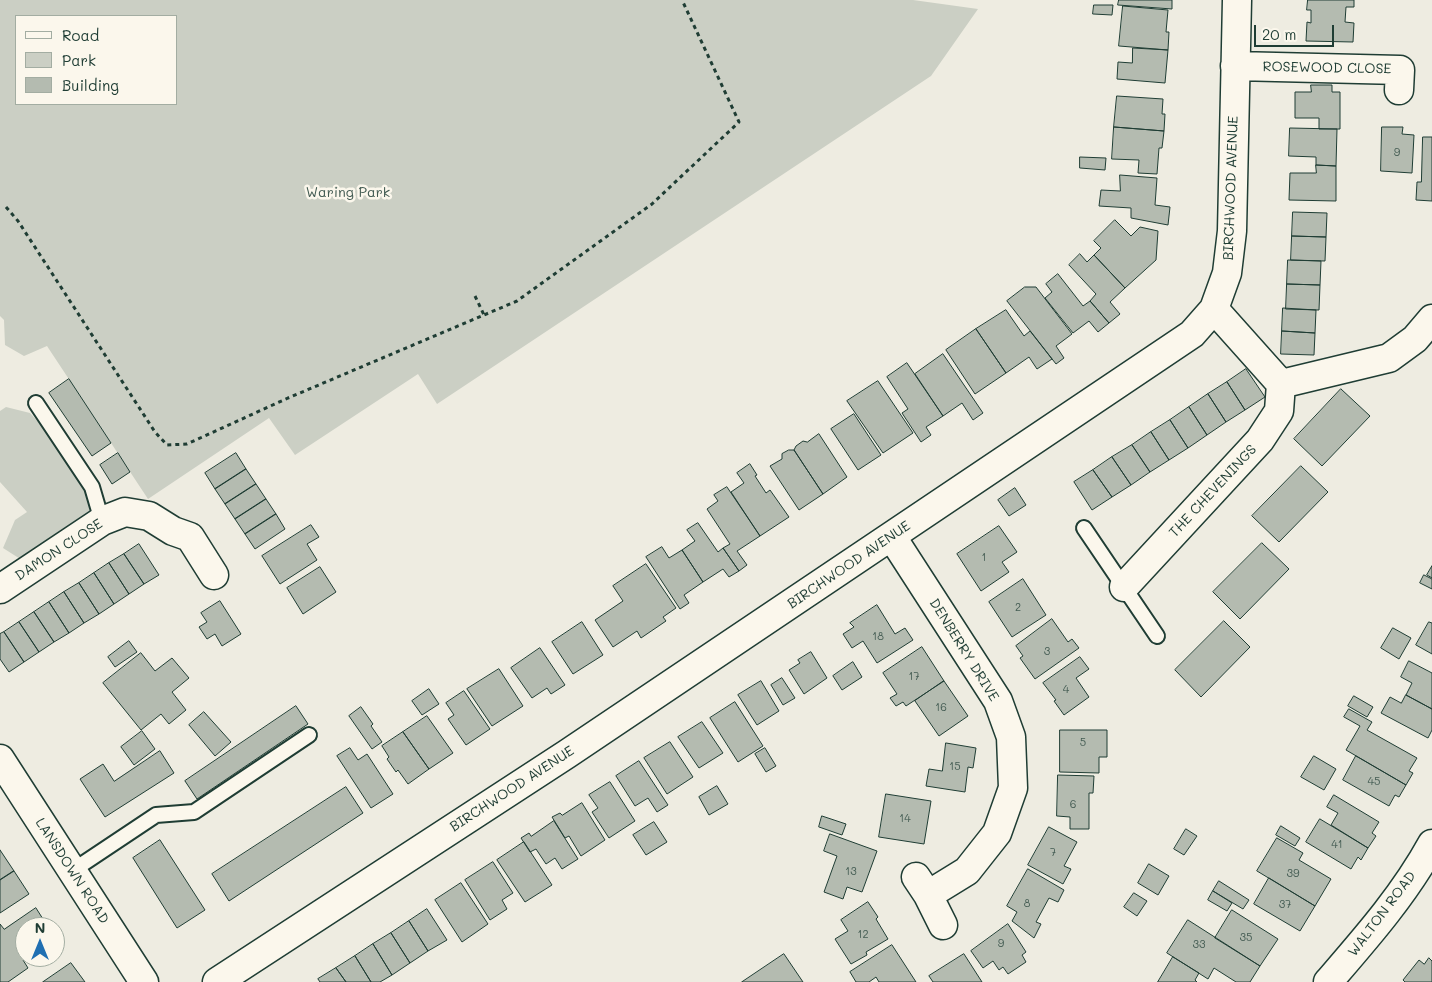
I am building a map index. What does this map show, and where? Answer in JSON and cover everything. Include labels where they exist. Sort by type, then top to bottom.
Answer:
[{"type":"street","name":"BIRCHWOOD AVENUE","points":[[216,982],[559,760],[1192,334],[1214,309],[1227,273],[1232,231],[1237,0]]},
{"type":"street","name":"ROSEWOOD CLOSE","points":[[1235,66],[1400,70],[1399,90]]},
{"type":"street","points":[[1214,309],[1282,384],[1389,358],[1415,339],[1432,319]]},
{"type":"street","name":"THE CHEVENINGS","points":[[1124,588],[1260,440],[1279,411],[1282,384]]},
{"type":"street","name":"DAMON CLOSE","points":[[0,589],[102,521],[125,512],[149,516],[173,531],[190,537],[214,575]]},
{"type":"street","name":"DENBERRY DRIVE","points":[[892,537],[998,701],[1011,737],[1013,788],[997,832],[967,871],[922,886],[943,925]]},
{"type":"street","name":"LANSDOWN ROAD","points":[[0,760],[144,982]]},
{"type":"street","name":"WALTON ROAD","points":[[1328,982],[1390,909],[1432,844]]},
{"type":"lane","points":[[36,403],[92,487],[102,521]]},
{"type":"lane","points":[[1084,528],[1157,636]]},
{"type":"lane","points":[[72,871],[156,815],[194,812],[309,735]]},
{"type":"path","points":[[6,207],[18,221],[155,432],[168,445],[187,444],[288,398],[517,301],[652,204],[739,122],[682,0]]},
{"type":"path","points":[[475,296],[484,315]]},
{"type":"green space","name":"Waring Park","points":[[0,0],[913,0],[978,9],[931,76],[437,404],[418,374],[295,455],[269,418],[148,499],[47,346],[24,356],[5,345],[4,320],[0,316]]},
{"type":"green space","points":[[6,407],[30,413],[56,441],[90,501],[88,520],[25,562],[3,548],[15,520],[27,512],[0,482],[0,411]]},
{"type":"building","points":[[1119,0],[1172,0],[1172,9],[1118,5]]},
{"type":"building","points":[[1308,0],[1354,0],[1354,7],[1346,7],[1345,22],[1354,23],[1353,42],[1306,41],[1307,22],[1311,23],[1311,10],[1307,10]]},
{"type":"building","points":[[1094,5],[1113,5],[1112,15],[1093,14]]},
{"type":"building","points":[[1123,6],[1168,10],[1166,32],[1169,32],[1168,50],[1119,46]]},
{"type":"building","points":[[1133,48],[1168,50],[1165,83],[1117,79],[1118,62],[1132,63]]},
{"type":"building","points":[[1311,85],[1332,85],[1332,92],[1340,92],[1340,129],[1319,129],[1319,118],[1295,118],[1295,92],[1311,92]]},
{"type":"building","points":[[1117,96],[1163,99],[1162,114],[1165,114],[1164,131],[1114,127]]},
{"type":"building","points":[[1114,127],[1164,131],[1162,148],[1159,148],[1157,174],[1138,173],[1139,160],[1112,159]]},
{"type":"building","points":[[1382,127],[1403,127],[1402,134],[1414,135],[1412,173],[1381,171]]},
{"type":"building","points":[[1290,128],[1337,129],[1336,166],[1316,165],[1316,157],[1289,156]]},
{"type":"building","points":[[1423,137],[1432,137],[1432,201],[1416,200],[1417,182],[1421,182]]},
{"type":"building","points":[[1080,157],[1106,158],[1105,170],[1080,168]]},
{"type":"building","points":[[1316,165],[1336,166],[1336,201],[1289,200],[1290,173],[1316,173]]},
{"type":"building","points":[[1120,175],[1157,178],[1155,205],[1170,207],[1168,225],[1131,218],[1131,208],[1099,206],[1101,190],[1120,191]]},
{"type":"building","points":[[1293,212],[1327,213],[1326,237],[1292,236]]},
{"type":"building","points":[[1115,220],[1131,236],[1140,227],[1158,231],[1156,260],[1125,288],[1094,255],[1101,248],[1094,241]]},
{"type":"building","points":[[1292,236],[1326,237],[1325,261],[1291,260]]},
{"type":"building","points":[[1080,254],[1087,262],[1094,255],[1125,288],[1110,302],[1120,314],[1109,323],[1090,301],[1096,294],[1069,265]]},
{"type":"building","points":[[1288,260],[1321,261],[1320,285],[1287,284]]},
{"type":"building","points":[[1058,274],[1083,306],[1090,301],[1109,323],[1098,332],[1089,321],[1073,333],[1045,298],[1052,292],[1046,284]]},
{"type":"building","points":[[1287,284],[1320,285],[1319,310],[1286,309]]},
{"type":"building","points":[[1025,287],[1036,287],[1072,334],[1056,346],[1064,358],[1056,364],[1007,301]]},
{"type":"building","points":[[1283,308],[1316,310],[1315,333],[1282,331]]},
{"type":"building","points":[[1006,310],[1024,336],[1030,331],[1052,359],[1037,369],[1029,357],[1006,373],[976,329]]},
{"type":"building","points":[[976,329],[1006,373],[975,394],[946,350]]},
{"type":"building","points":[[1282,331],[1315,333],[1314,355],[1281,354]]},
{"type":"building","points":[[943,354],[983,413],[973,420],[962,403],[943,416],[915,374]]},
{"type":"building","points":[[907,363],[943,416],[926,427],[931,435],[921,442],[902,413],[908,409],[887,377]]},
{"type":"building","points":[[1246,369],[1265,397],[1245,410],[1227,382]]},
{"type":"building","points":[[69,379],[111,443],[92,456],[49,393]]},
{"type":"building","points":[[878,381],[913,433],[883,453],[847,401]]},
{"type":"building","points":[[1227,382],[1245,410],[1226,422],[1208,394]]},
{"type":"building","points":[[1341,389],[1370,416],[1322,466],[1294,439]]},
{"type":"building","points":[[1208,394],[1226,422],[1207,435],[1189,407]]},
{"type":"building","points":[[1189,407],[1207,435],[1188,448],[1170,420]]},
{"type":"building","points":[[854,414],[881,455],[858,470],[831,429]]},
{"type":"building","points":[[1170,420],[1188,448],[1169,460],[1151,432]]},
{"type":"building","points":[[1151,432],[1169,460],[1150,472],[1132,445]]},
{"type":"building","points":[[819,434],[847,477],[823,494],[794,450],[803,441],[807,442]]},
{"type":"building","points":[[1132,445],[1150,472],[1131,485],[1112,457]]},
{"type":"building","points":[[789,450],[794,450],[823,494],[799,510],[770,466],[782,459],[782,454]]},
{"type":"building","points":[[118,453],[130,472],[112,484],[100,465]]},
{"type":"building","points":[[236,453],[246,469],[215,489],[205,473]]},
{"type":"building","points":[[1112,457],[1131,485],[1112,497],[1093,470]]},
{"type":"building","points":[[750,464],[766,493],[770,490],[789,517],[760,536],[731,492],[744,483],[737,473]]},
{"type":"building","points":[[1301,466],[1328,492],[1279,542],[1252,516]]},
{"type":"building","points":[[246,469],[256,484],[225,504],[215,489]]},
{"type":"building","points":[[1093,470],[1112,497],[1092,510],[1074,482]]},
{"type":"building","points":[[256,484],[266,499],[235,519],[225,504]]},
{"type":"building","points":[[727,487],[760,536],[737,551],[747,565],[739,571],[723,548],[730,544],[707,509],[718,501],[714,495]]},
{"type":"building","points":[[1015,488],[1026,505],[1009,516],[998,500]]},
{"type":"building","points":[[266,499],[276,514],[245,534],[235,519]]},
{"type":"building","points":[[276,514],[285,529],[255,549],[245,534]]},
{"type":"building","points":[[698,523],[718,552],[723,548],[739,571],[729,577],[723,569],[703,582],[682,550],[695,541],[687,530]]},
{"type":"building","points":[[311,525],[319,537],[307,544],[317,560],[280,584],[262,556]]},
{"type":"building","points":[[999,526],[1017,552],[1002,562],[1009,572],[981,591],[957,554]]},
{"type":"building","points":[[1262,543],[1289,569],[1240,619],[1213,592]]},
{"type":"building","points":[[139,544],[159,575],[144,584],[124,554]]},
{"type":"building","points":[[662,547],[669,558],[682,550],[703,582],[684,595],[689,603],[680,609],[646,557]]},
{"type":"building","points":[[124,554],[144,584],[129,594],[109,563]]},
{"type":"building","points":[[109,563],[129,594],[114,604],[94,573]]},
{"type":"building","points":[[646,564],[676,608],[663,617],[666,621],[641,638],[637,631],[613,647],[595,620],[623,601],[613,586]]},
{"type":"building","points":[[1432,566],[1432,578],[1427,575]]},
{"type":"building","points":[[320,567],[336,592],[303,614],[287,588]]},
{"type":"building","points":[[94,573],[114,604],[99,614],[79,583]]},
{"type":"building","points":[[1424,575],[1432,579],[1432,589],[1420,583]]},
{"type":"building","points":[[1023,579],[1046,615],[1012,637],[989,602]]},
{"type":"building","points":[[79,583],[99,614],[84,623],[64,592]]},
{"type":"building","points":[[64,592],[84,623],[69,633],[49,602]]},
{"type":"building","points":[[220,601],[241,634],[222,646],[215,634],[207,639],[199,627],[207,622],[201,613]]},
{"type":"building","points":[[49,602],[69,633],[54,642],[34,612]]},
{"type":"building","points":[[877,605],[895,634],[905,628],[913,640],[877,663],[863,641],[852,648],[843,634],[854,627],[850,623]]},
{"type":"building","points":[[34,612],[54,642],[39,652],[19,622]]},
{"type":"building","points":[[1052,619],[1068,642],[1072,639],[1079,648],[1035,679],[1020,658],[1023,656],[1016,646]]},
{"type":"building","points":[[1224,621],[1250,647],[1201,697],[1175,670]]},
{"type":"building","points":[[19,622],[39,652],[24,662],[4,632]]},
{"type":"building","points":[[582,622],[603,655],[573,674],[552,642]]},
{"type":"building","points":[[1429,622],[1432,623],[1432,654],[1416,645]]},
{"type":"building","points":[[1393,628],[1411,638],[1399,659],[1381,648]]},
{"type":"building","points":[[4,632],[24,662],[9,672],[0,659],[0,634]]},
{"type":"building","points":[[129,641],[137,652],[115,667],[108,657]]},
{"type":"building","points":[[922,647],[944,681],[906,706],[903,702],[896,706],[890,698],[897,694],[883,673]]},
{"type":"building","points":[[540,648],[565,685],[551,694],[547,688],[532,698],[511,668]]},
{"type":"building","points":[[811,652],[827,678],[804,694],[789,670],[800,663],[798,660]]},
{"type":"building","points":[[141,653],[155,671],[172,658],[189,678],[172,692],[186,710],[169,724],[161,714],[141,730],[103,683]]},
{"type":"building","points":[[1080,657],[1089,669],[1076,678],[1089,697],[1064,715],[1054,701],[1056,700],[1043,683]]},
{"type":"building","points":[[1409,661],[1432,673],[1432,709],[1406,695],[1412,683],[1401,677]]},
{"type":"building","points":[[853,662],[862,677],[842,690],[833,676]]},
{"type":"building","points":[[499,669],[523,706],[492,726],[467,689]]},
{"type":"building","points":[[782,678],[795,698],[783,705],[771,685]]},
{"type":"building","points":[[761,681],[779,711],[757,725],[738,695]]},
{"type":"building","points":[[944,681],[968,716],[939,736],[915,701]]},
{"type":"building","points":[[429,689],[439,704],[422,715],[412,701]]},
{"type":"building","points":[[464,691],[490,729],[466,745],[448,719],[454,715],[446,703]]},
{"type":"building","points":[[1406,695],[1432,709],[1432,730],[1428,738],[1381,713],[1390,697],[1401,703]]},
{"type":"building","points":[[1354,696],[1373,707],[1367,717],[1348,706]]},
{"type":"building","points":[[735,702],[763,746],[738,762],[710,718]]},
{"type":"building","points":[[296,706],[308,724],[197,799],[185,781]]},
{"type":"building","points":[[361,707],[373,724],[371,726],[382,742],[372,749],[349,716]]},
{"type":"building","points":[[1349,709],[1372,722],[1367,730],[1417,758],[1409,771],[1413,773],[1406,785],[1346,750],[1360,726],[1344,717]]},
{"type":"building","points":[[204,712],[231,742],[215,756],[189,725]]},
{"type":"building","points":[[427,716],[453,753],[429,769],[403,732]]},
{"type":"building","points":[[702,722],[723,753],[699,768],[678,737]]},
{"type":"building","points":[[1060,730],[1107,730],[1107,757],[1099,757],[1099,773],[1060,772]]},
{"type":"building","points":[[142,731],[155,749],[134,765],[121,747]]},
{"type":"building","points":[[403,732],[429,769],[408,784],[387,759],[389,757],[382,746]]},
{"type":"building","points":[[670,742],[693,777],[667,794],[644,758]]},
{"type":"building","points":[[946,743],[976,748],[973,768],[968,767],[965,792],[926,786],[929,769],[942,771]]},
{"type":"building","points":[[350,748],[358,760],[367,754],[393,794],[371,808],[337,756]]},
{"type":"building","points":[[765,748],[776,766],[766,772],[755,754]]},
{"type":"building","points":[[160,751],[174,773],[105,817],[80,779],[103,764],[114,781]]},
{"type":"building","points":[[1314,756],[1336,769],[1324,790],[1301,777]]},
{"type":"building","points":[[1356,756],[1406,785],[1399,797],[1395,795],[1389,806],[1343,780]]},
{"type":"building","points":[[639,761],[668,805],[657,812],[648,798],[635,806],[616,776]]},
{"type":"building","points":[[1058,775],[1094,776],[1093,793],[1089,793],[1089,829],[1070,829],[1070,817],[1057,816]]},
{"type":"building","points":[[610,782],[635,821],[609,838],[592,812],[598,808],[589,795]]},
{"type":"building","points":[[717,786],[728,804],[709,815],[699,797]]},
{"type":"building","points":[[346,787],[363,813],[229,901],[212,874]]},
{"type":"building","points":[[886,794],[931,801],[924,844],[879,837]]},
{"type":"building","points":[[1334,795],[1379,822],[1372,833],[1376,836],[1368,848],[1331,825],[1338,813],[1327,807]]},
{"type":"building","points":[[582,803],[605,840],[581,856],[569,836],[565,838],[552,817],[560,813],[562,815]]},
{"type":"building","points":[[822,816],[846,824],[842,835],[819,827]]},
{"type":"building","points":[[1320,819],[1368,848],[1361,860],[1358,857],[1351,869],[1306,842]]},
{"type":"building","points":[[554,821],[578,859],[562,869],[555,858],[546,864],[536,849],[530,852],[521,838],[529,833],[531,836]]},
{"type":"building","points":[[654,822],[667,842],[646,855],[633,835]]},
{"type":"building","points":[[1281,826],[1300,838],[1295,846],[1276,835]]},
{"type":"building","points":[[1049,827],[1077,842],[1064,866],[1071,869],[1063,884],[1028,865]]},
{"type":"building","points":[[1186,829],[1197,836],[1184,855],[1174,849]]},
{"type":"building","points":[[830,834],[877,851],[862,892],[847,887],[843,899],[824,892],[837,856],[824,851]]},
{"type":"building","points":[[1277,838],[1303,853],[1299,860],[1331,879],[1315,906],[1257,871]]},
{"type":"building","points":[[160,840],[205,910],[177,928],[133,858]]},
{"type":"building","points":[[524,842],[552,885],[525,902],[497,860]]},
{"type":"building","points":[[0,850],[14,871],[0,880]]},
{"type":"building","points":[[493,862],[513,893],[502,900],[507,909],[490,920],[465,880]]},
{"type":"building","points":[[1149,864],[1169,876],[1158,895],[1138,883]]},
{"type":"building","points":[[1028,869],[1064,890],[1058,902],[1049,898],[1036,922],[1041,924],[1034,938],[1012,921],[1017,912],[1007,906]]},
{"type":"building","points":[[14,871],[29,894],[0,913],[0,880]]},
{"type":"building","points":[[1269,878],[1315,906],[1300,931],[1254,904]]},
{"type":"building","points":[[1219,881],[1249,900],[1243,909],[1213,891]]},
{"type":"building","points":[[461,883],[488,924],[462,942],[435,900]]},
{"type":"building","points":[[1213,891],[1232,903],[1227,911],[1208,900]]},
{"type":"building","points":[[1134,893],[1147,901],[1137,916],[1124,907]]},
{"type":"building","points":[[868,902],[878,917],[876,919],[888,939],[866,952],[867,955],[851,964],[835,939],[848,931],[841,920]]},
{"type":"building","points":[[36,908],[42,917],[22,917]]},
{"type":"building","points":[[427,909],[447,940],[428,951],[409,921]]},
{"type":"building","points":[[1232,910],[1278,939],[1260,966],[1215,938]]},
{"type":"building","points":[[1188,920],[1260,966],[1250,982],[1236,982],[1214,968],[1208,979],[1167,953]]},
{"type":"building","points":[[409,921],[428,951],[410,963],[391,933]]},
{"type":"building","points":[[15,922],[15,967],[28,968],[8,982],[0,982],[0,924],[4,929]]},
{"type":"building","points":[[1008,924],[1026,952],[1022,955],[1026,962],[1008,974],[1003,967],[999,970],[993,961],[983,968],[971,951]]},
{"type":"building","points":[[391,933],[410,963],[392,975],[373,944]]},
{"type":"building","points":[[373,944],[392,975],[380,982],[371,982],[355,956]]},
{"type":"building","points":[[892,945],[916,982],[879,982],[876,977],[869,982],[856,982],[850,972]]},
{"type":"building","points":[[784,954],[803,982],[742,982]]},
{"type":"building","points":[[964,954],[982,982],[933,982],[929,976]]},
{"type":"building","points":[[355,956],[371,982],[346,982],[336,968]]},
{"type":"building","points":[[1173,957],[1199,973],[1195,980],[1197,982],[1158,982]]},
{"type":"building","points":[[1429,958],[1432,961],[1432,982],[1405,982],[1403,980],[1419,960],[1424,964]]},
{"type":"building","points":[[71,963],[85,982],[43,982]]},
{"type":"building","points":[[336,968],[346,982],[320,982],[318,979]]}]
